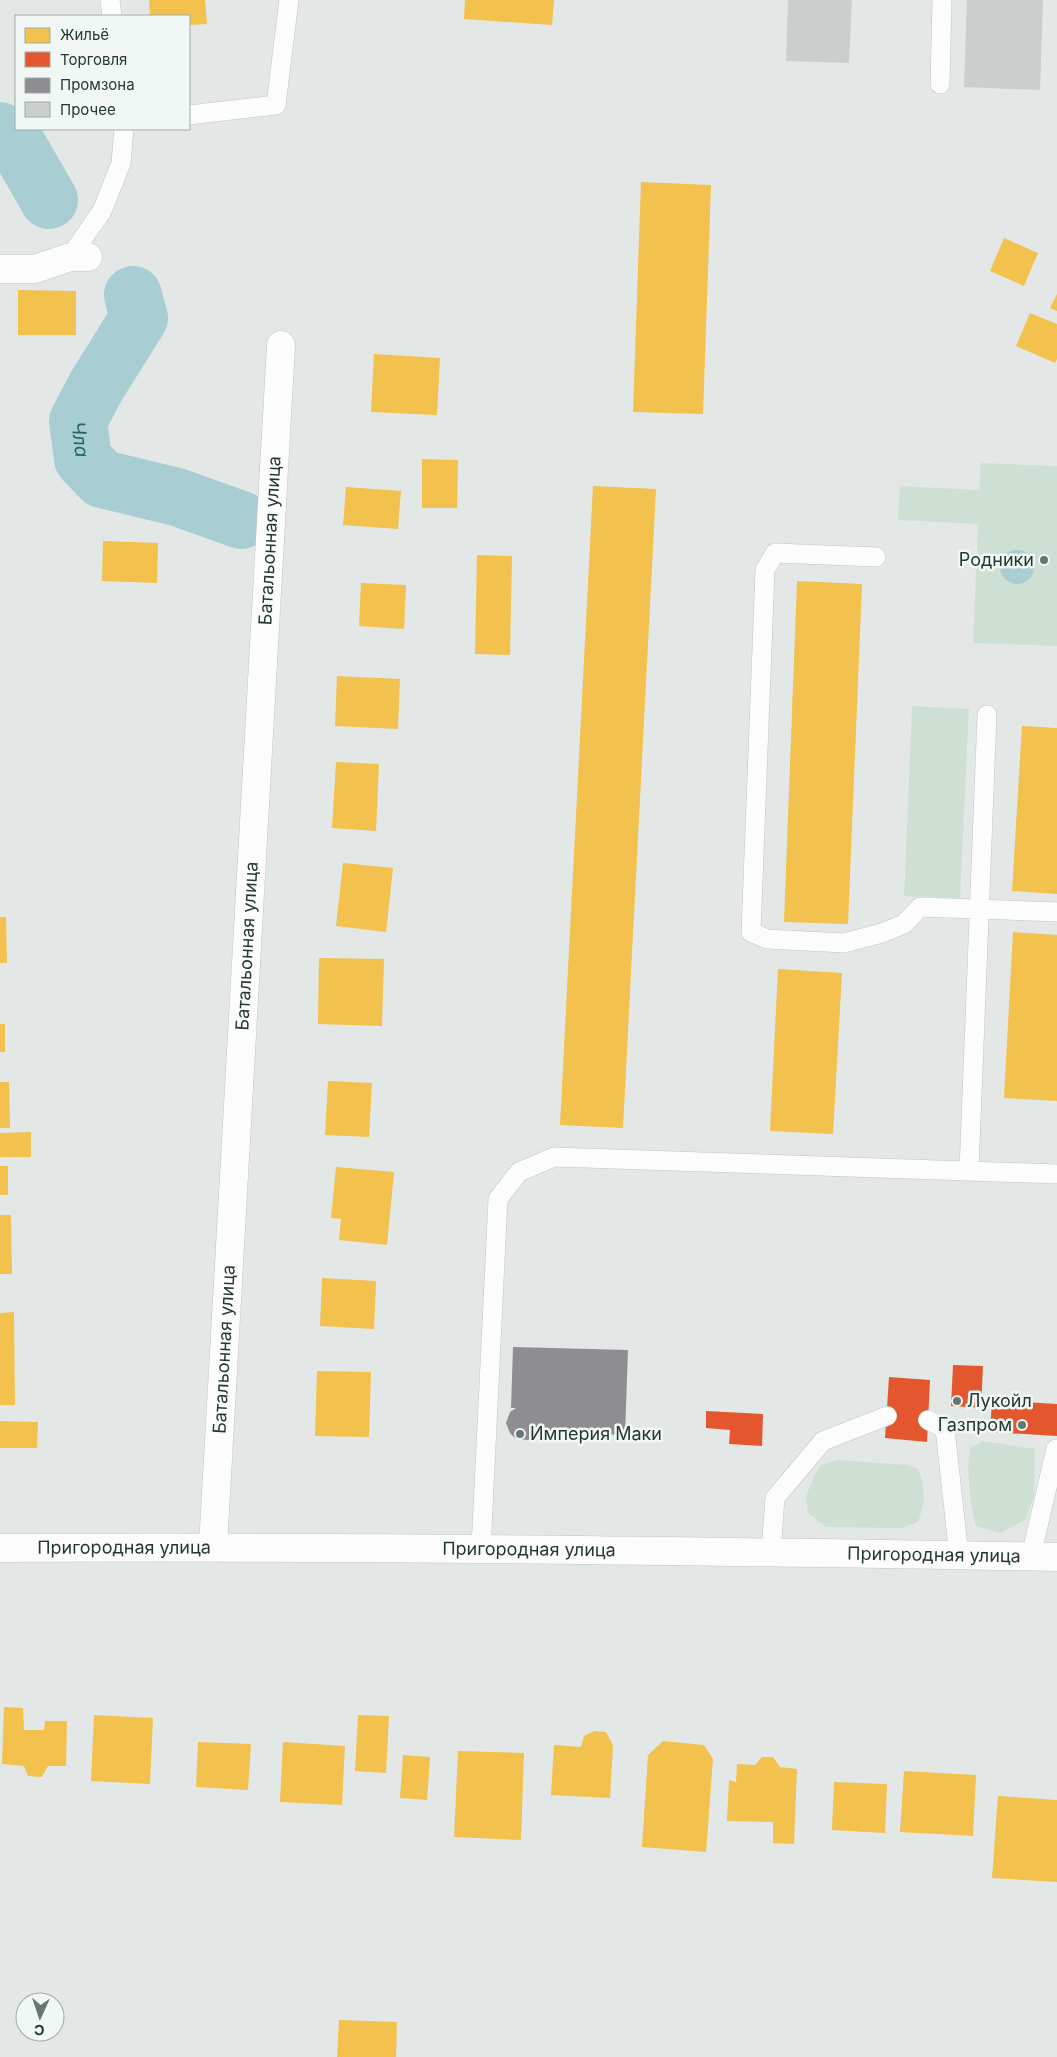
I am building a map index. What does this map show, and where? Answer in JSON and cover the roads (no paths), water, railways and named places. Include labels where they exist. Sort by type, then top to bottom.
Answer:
[{"type":"street","points":[[0,269],[35,269],[79,257]]},
{"type":"street","name":"Батальонная улица","points":[[213,1547],[281,345]]},
{"type":"street","name":"Пригородная улица","points":[[0,1548],[213,1547],[771,1551],[959,1556],[1044,1556]]},
{"type":"lane","points":[[110,0],[112,15]]},
{"type":"lane","points":[[190,115],[276,105],[289,0]]},
{"type":"lane","points":[[940,84],[942,0]]},
{"type":"lane","points":[[79,257],[102,210],[121,163],[124,130]]},
{"type":"lane","points":[[876,557],[775,554],[765,570],[751,932],[767,939],[844,943],[904,924],[920,907],[1057,912]]},
{"type":"lane","points":[[969,1171],[987,715]]},
{"type":"lane","points":[[481,1549],[498,1199],[519,1172],[554,1157],[1057,1174]]},
{"type":"lane","points":[[771,1551],[776,1498],[823,1442],[887,1416]]},
{"type":"lane","points":[[928,1420],[945,1429],[959,1556]]},
{"type":"lane","points":[[1044,1556],[1056,1449]]},
{"type":"water","points":[[1017,550],[1024,551],[1029,555],[1033,560],[1033,574],[1029,579],[1024,583],[1017,584],[1010,583],[1005,579],[1001,574],[1000,567],[1001,560],[1005,555],[1010,551]]},
{"type":"waterway","name":"Чла","points":[[0,131],[19,148],[49,200]]},
{"type":"waterway","name":"Чла","points":[[133,295],[139,318],[97,385],[78,421],[83,459],[102,479],[177,497],[241,520]]},
{"type":"place","name":"Родники","points":[[1044,560]]},
{"type":"place","name":"Лукойл","points":[[957,1401]]},
{"type":"place","name":"Газпром","points":[[1022,1425]]},
{"type":"place","name":"Империя Маки","points":[[520,1434]]}]
